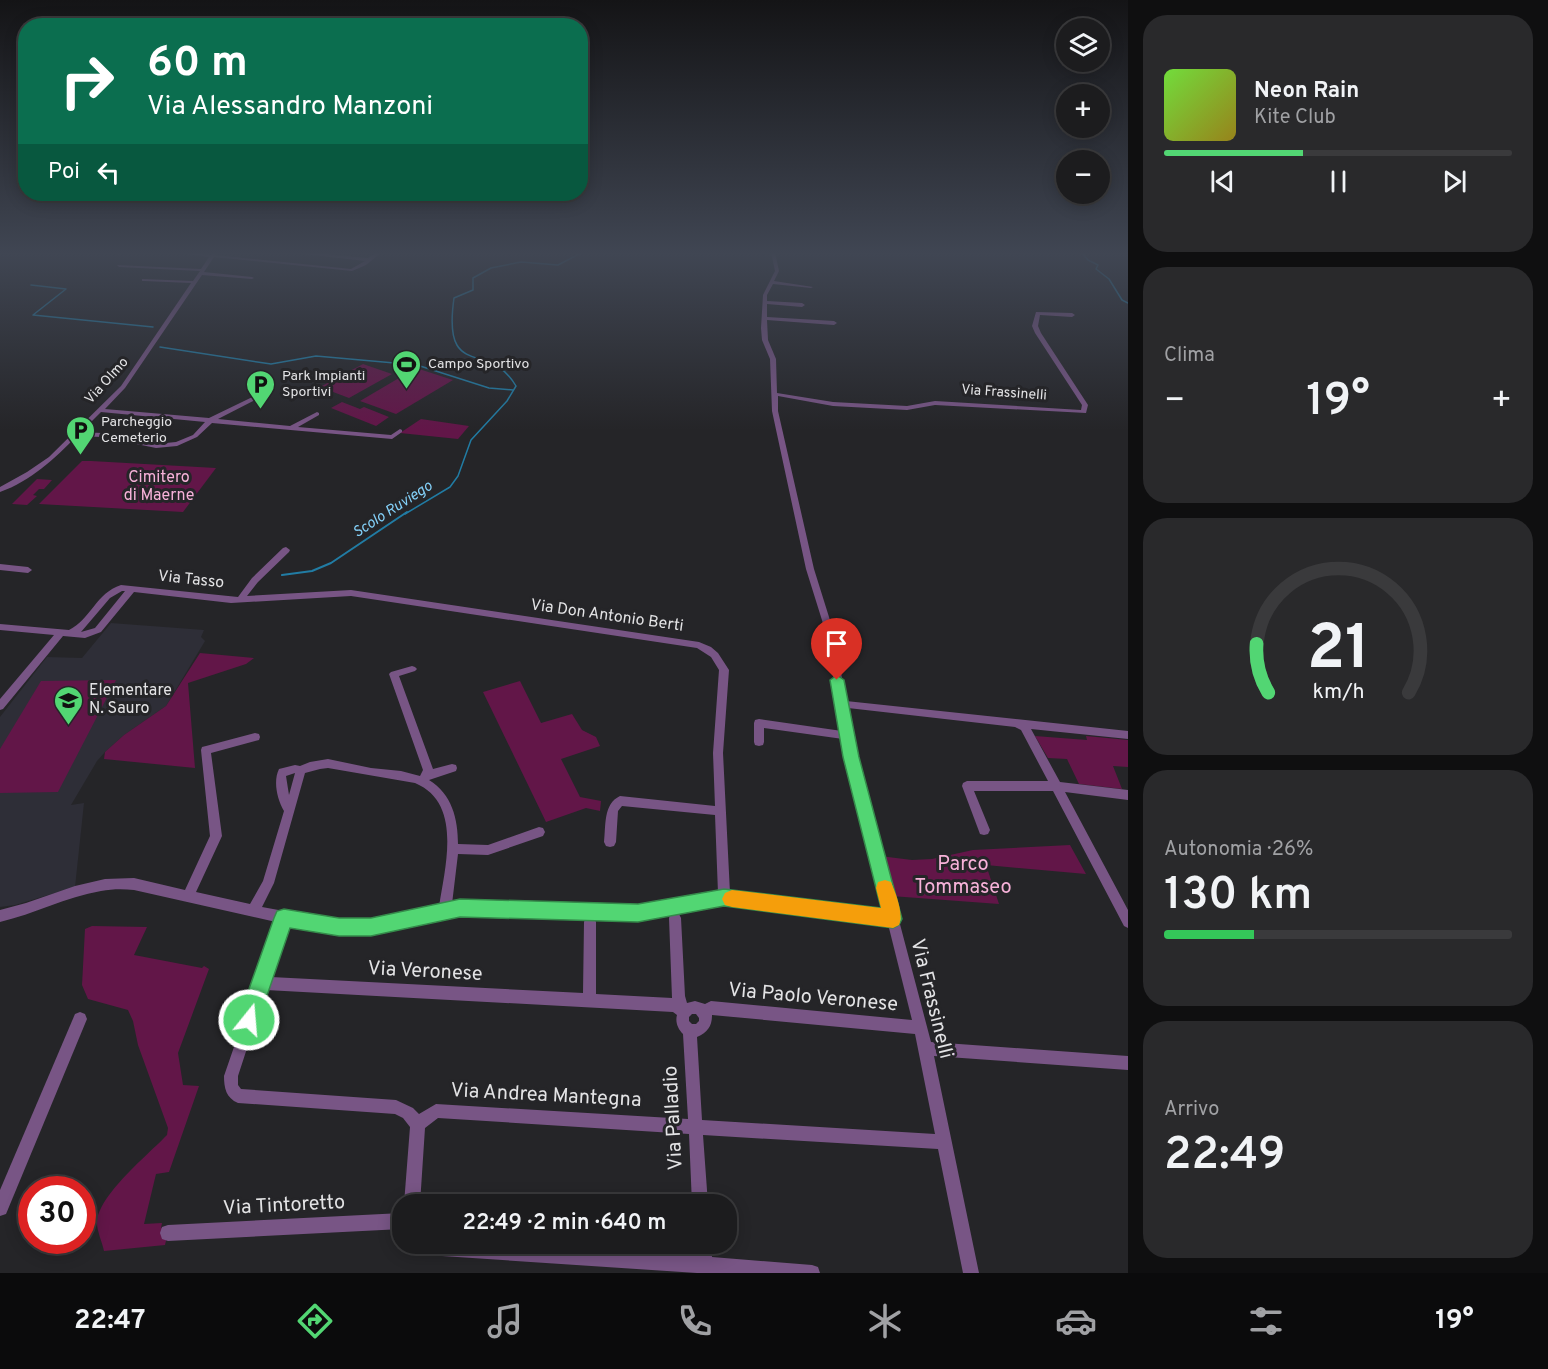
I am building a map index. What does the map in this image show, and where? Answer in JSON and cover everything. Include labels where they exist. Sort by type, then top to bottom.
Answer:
[{"type":"street","name":"Via Olmo","points":[[0,497],[3,488],[41,466],[129,380],[174,311]]},
{"type":"street","name":"Via Frassinelli","points":[[764,311],[765,340],[773,359],[775,411],[810,569],[830,633],[847,736],[921,1028],[971,1273]]},
{"type":"street","name":"Via Frassinelli","points":[[774,394],[833,404],[907,408],[935,403],[1084,412],[1085,405],[1035,326],[1038,313],[1072,315]]},
{"type":"street","points":[[764,318],[834,323]]},
{"type":"street","points":[[75,434],[102,435],[166,446],[191,438],[210,421],[265,393]]},
{"type":"street","points":[[99,410],[392,437],[400,431]]},
{"type":"street","points":[[291,428],[317,414]]},
{"type":"street","points":[[244,600],[252,583],[271,568],[286,550]]},
{"type":"street","points":[[0,567],[28,570]]},
{"type":"street","points":[[0,627],[85,635],[98,630],[132,589]]},
{"type":"street","name":"Via Tasso","points":[[0,706],[65,634],[81,629],[115,590],[132,589],[244,600]]},
{"type":"street","name":"Via Don Antonio Berti","points":[[244,600],[351,593],[689,643],[707,649],[720,660],[724,670],[718,753],[724,898]]},
{"type":"street","points":[[412,669],[394,674],[428,770],[425,779]]},
{"type":"street","points":[[841,704],[1128,735]]},
{"type":"street","points":[[759,742],[759,723],[847,736]]},
{"type":"street","points":[[1022,724],[1029,731],[1128,922]]},
{"type":"street","points":[[188,896],[216,836],[206,750],[255,737]]},
{"type":"street","points":[[290,810],[285,802],[281,776],[284,772],[295,769],[300,771],[316,764],[330,764],[425,779],[453,768]]},
{"type":"street","points":[[253,911],[268,883],[300,771]]},
{"type":"street","points":[[425,779],[441,795],[449,808],[453,825],[445,910]]},
{"type":"street","points":[[984,830],[967,786],[1057,786],[1128,795]]},
{"type":"street","points":[[610,842],[613,809],[620,801],[721,811]]},
{"type":"street","points":[[452,849],[488,850],[539,832]]},
{"type":"street","points":[[0,916],[26,910],[88,889],[110,884],[134,884],[284,918],[339,927],[371,927],[460,908],[638,913],[724,898],[893,919]]},
{"type":"street","points":[[284,918],[260,983],[231,1076],[231,1088],[238,1096],[396,1107],[408,1113],[418,1124],[413,1194]]},
{"type":"street","name":"Via Palladio","points":[[675,918],[678,996],[684,1012],[683,1020],[690,1030],[699,1194]]},
{"type":"street","points":[[589,1000],[590,922]]},
{"type":"street","name":"Via Veronese","points":[[260,983],[675,1005],[684,1012]]},
{"type":"street","points":[[684,1012],[693,1007],[703,1013],[705,1021],[703,1028],[697,1031],[690,1030]]},
{"type":"street","name":"Via Paolo Veronese","points":[[703,1013],[711,1008],[921,1028]]},
{"type":"street","points":[[0,1208],[80,1019]]},
{"type":"street","points":[[925,1048],[1128,1063]]},
{"type":"street","name":"Via Andrea Mantegna","points":[[418,1124],[435,1111],[695,1125],[944,1142]]},
{"type":"street","name":"Via Tintoretto","points":[[168,1233],[392,1222]]},
{"type":"street","points":[[515,1254],[704,1269],[812,1273]]},
{"type":"street","points":[[703,1254],[704,1269]]},
{"type":"shaded area","name":"Elementare N. Sauro","points":[[111,623],[204,630],[201,637],[205,641],[166,706],[124,735],[105,752],[97,761],[71,805],[84,803],[75,887],[15,905],[0,907],[0,717],[47,657],[82,658]]},
{"type":"green space","points":[[363,364],[392,374],[349,398],[320,387]]},
{"type":"green space","name":"Campo Sportivo","points":[[416,368],[453,380],[396,414],[360,401]]},
{"type":"green space","points":[[342,402],[360,409],[364,407],[389,417],[376,426],[331,408]]},
{"type":"green space","points":[[421,419],[469,426],[458,439],[400,433]]},
{"type":"green space","name":"Cimitero di Maerne","points":[[82,461],[216,468],[183,512],[39,504]]},
{"type":"green space","points":[[37,479],[52,480],[44,489],[39,489],[33,495],[37,496],[27,505],[12,504]]},
{"type":"green space","points":[[200,653],[254,658],[246,664],[188,683],[195,768],[104,759],[105,752],[124,735],[166,706]]},
{"type":"green space","points":[[116,680],[58,792],[0,793],[0,749],[41,681]]},
{"type":"green space","points":[[520,681],[541,723],[572,714],[582,730],[596,737],[600,746],[561,759],[580,797],[601,801],[600,811],[586,808],[546,822],[483,692]]},
{"type":"green space","points":[[1035,736],[1087,740],[1086,736],[1128,740],[1128,767],[1113,766],[1122,789],[1079,784],[1067,759],[1048,758]]},
{"type":"green space","name":"Parco Tommaseo","points":[[1070,845],[1086,874],[986,865],[999,904],[891,896],[880,856],[912,860],[932,859],[973,850]]},
{"type":"green space","points":[[92,926],[147,927],[134,955],[202,968],[204,966],[209,969],[178,1053],[183,1085],[199,1086],[169,1172],[156,1174],[144,1224],[162,1223],[161,1228],[169,1228],[165,1245],[104,1251],[98,1229],[99,1212],[114,1188],[167,1135],[168,1128],[128,1010],[88,999],[82,985],[85,929]]},
{"type":"waterway","points":[[38,311],[33,315],[153,327]]},
{"type":"waterway","name":"Scolo Ruviego","points":[[405,514],[450,487],[458,476],[471,440],[507,401],[516,386],[505,372],[493,364],[470,356],[461,350],[455,341],[452,324],[453,311]]},
{"type":"waterway","points":[[160,347],[271,364],[316,356],[417,365],[489,388],[513,390]]},
{"type":"waterway","name":"Scolo Ruviego","points":[[282,575],[312,571],[331,563],[407,512]]},
{"type":"slow traffic","points":[[732,899],[893,919],[885,888]]},
{"type":"place","name":"Campo Sportivo","points":[[407,390]]},
{"type":"place","name":"Park Impianti Sportivi","points":[[261,410]]},
{"type":"place","name":"Parcheggio Cemeterio","points":[[80,456]]},
{"type":"place","name":"Elementare N. Sauro","points":[[68,726]]},
{"type":"route","points":[[249,1020],[284,918],[339,927],[371,927],[460,908],[638,913],[724,898],[893,919],[851,757],[837,680]]}]
